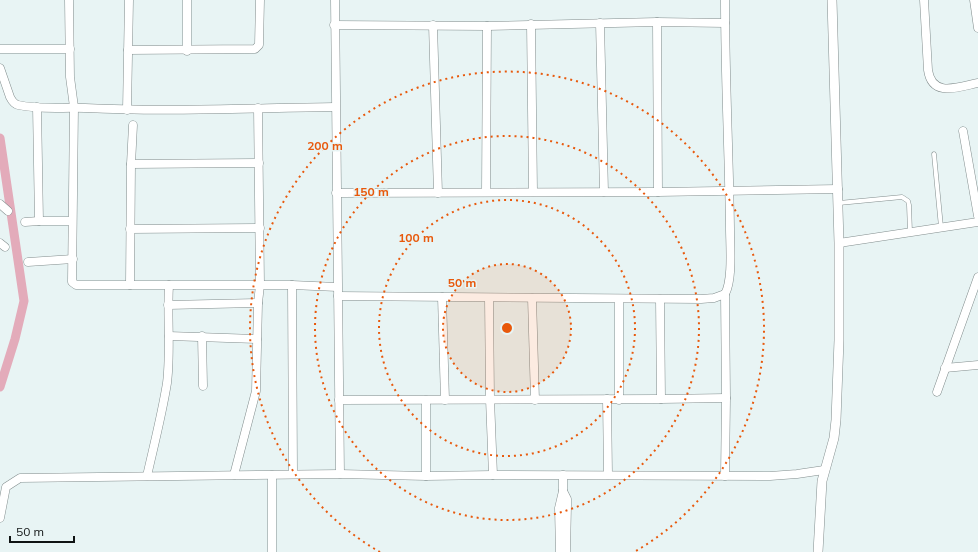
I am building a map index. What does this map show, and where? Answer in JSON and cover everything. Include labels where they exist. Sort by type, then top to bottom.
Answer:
[{"type":"street","points":[[69,0],[70,77],[74,107],[72,282],[76,285],[292,285],[337,287]]},
{"type":"street","points":[[127,110],[129,0]]},
{"type":"street","points":[[186,0],[187,50]]},
{"type":"street","points":[[128,50],[255,49],[259,45],[260,0]]},
{"type":"street","points":[[334,0],[340,474]]},
{"type":"street","points":[[725,0],[730,191],[730,274],[728,289],[725,294],[725,476]]},
{"type":"street","points":[[818,552],[822,481],[834,438],[836,420],[839,340],[840,242],[832,0]]},
{"type":"street","points":[[924,0],[930,82],[934,86],[940,88],[978,83]]},
{"type":"street","points":[[974,0],[978,28]]},
{"type":"street","points":[[657,22],[658,192]]},
{"type":"street","points":[[334,25],[487,26],[531,24],[725,22]]},
{"type":"street","points":[[600,23],[604,192]]},
{"type":"street","points":[[531,24],[532,192]]},
{"type":"street","points":[[433,25],[438,192]]},
{"type":"street","points":[[486,192],[487,26]]},
{"type":"street","points":[[0,49],[70,49]]},
{"type":"street","points":[[0,68],[12,102],[17,105],[127,110],[335,107]]},
{"type":"street","points":[[37,107],[40,221]]},
{"type":"street","points":[[234,475],[256,391],[258,303],[260,285],[258,108]]},
{"type":"street","points":[[130,285],[131,164],[133,125]]},
{"type":"street","points":[[963,132],[978,216]]},
{"type":"street","points":[[131,164],[259,163]]},
{"type":"street","points":[[336,193],[658,192],[838,189]]},
{"type":"street","points":[[0,204],[8,211]]},
{"type":"street","points":[[26,222],[72,222]]},
{"type":"street","points":[[840,242],[978,222]]},
{"type":"street","points":[[130,229],[260,228]]},
{"type":"street","points":[[28,262],[73,259]]},
{"type":"street","points":[[937,392],[976,291],[978,277]]},
{"type":"street","points":[[147,476],[167,382],[169,285]]},
{"type":"street","points":[[292,285],[293,474]]},
{"type":"street","points":[[338,296],[660,299],[714,298],[725,294]]},
{"type":"street","points":[[442,297],[445,400]]},
{"type":"street","points":[[489,298],[490,400],[493,475]]},
{"type":"street","points":[[532,298],[535,400]]},
{"type":"street","points":[[619,299],[620,400]]},
{"type":"street","points":[[660,299],[661,399]]},
{"type":"street","points":[[168,305],[258,303]]},
{"type":"street","points":[[169,336],[257,339]]},
{"type":"street","points":[[202,336],[203,386]]},
{"type":"street","points":[[945,368],[978,365]]},
{"type":"street","points":[[339,400],[620,400],[726,398]]},
{"type":"street","points":[[607,399],[608,475]]},
{"type":"street","points":[[426,400],[426,476]]},
{"type":"street","points":[[0,518],[6,487],[20,478],[293,474],[426,476],[770,476],[824,470]]},
{"type":"street","points":[[272,475],[272,552]]},
{"type":"street","points":[[560,552],[559,508],[563,491],[563,476]]},
{"type":"street","points":[[563,491],[567,499],[566,552]]},
{"type":"lane","points":[[934,154],[942,227]]},
{"type":"lane","points":[[838,203],[902,197],[908,201],[909,205],[910,232]]},
{"type":"waterway","points":[[0,138],[24,301],[15,339],[0,387]]}]
